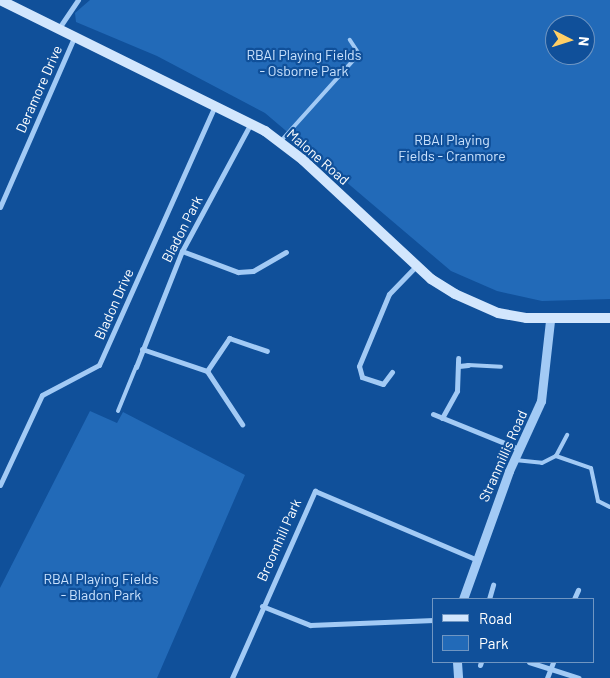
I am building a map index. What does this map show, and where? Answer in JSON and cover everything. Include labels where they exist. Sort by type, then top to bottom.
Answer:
[{"type":"main road","name":"Malone Road","points":[[0,0],[216,103],[251,122],[280,142],[416,266],[472,303],[512,316],[550,321],[610,318]]},
{"type":"street","points":[[59,28],[78,0]]},
{"type":"street","name":"Deramore Drive","points":[[0,206],[75,35]]},
{"type":"street","name":"Bladon Drive","points":[[0,485],[42,395],[99,365],[216,103]]},
{"type":"street","name":"Bladon Park","points":[[136,367],[182,251],[251,122]]},
{"type":"street","points":[[182,251],[238,272],[253,271],[286,252]]},
{"type":"street","points":[[392,372],[383,384],[362,377],[359,366],[389,294],[416,266]]},
{"type":"street","name":"Stranmillis Road","points":[[463,598],[475,559],[546,383],[550,321]]},
{"type":"street","points":[[207,370],[229,338],[267,350]]},
{"type":"street","points":[[142,349],[207,370],[242,424]]},
{"type":"street","points":[[442,418],[457,391],[458,358]]},
{"type":"street","points":[[459,366],[468,364]]},
{"type":"street","points":[[433,414],[519,449]]},
{"type":"street","name":"Broomhill Park","points":[[232,678],[262,606],[315,491],[475,559]]},
{"type":"street","points":[[489,598],[494,585]]},
{"type":"street","points":[[574,598],[578,590]]},
{"type":"street","points":[[262,606],[310,626],[432,620]]},
{"type":"street","points":[[458,663],[458,678]]},
{"type":"street","points":[[532,663],[579,678]]},
{"type":"street","points":[[547,678],[552,663]]},
{"type":"lane","points":[[280,142],[359,54],[350,40]]},
{"type":"lane","points":[[468,364],[501,367]]},
{"type":"lane","points":[[118,411],[136,367]]},
{"type":"lane","points":[[514,460],[534,465],[556,456],[567,435]]},
{"type":"lane","points":[[556,456],[591,468],[598,501],[610,507]]},
{"type":"green space","points":[[90,0],[610,0],[610,299],[542,301],[497,291],[451,271],[265,113],[157,56],[76,22],[75,13]]},
{"type":"green space","name":"RBAI Playing Fields - Bladon Park","points":[[90,411],[117,423],[123,412],[245,475],[157,678],[0,678],[0,588]]},
{"type":"park label","name":"RBAI Playing Fields - Osborne Park","points":[[304,64]]},
{"type":"park label","name":"RBAI Playing Fields - Cranmore","points":[[452,148]]}]
